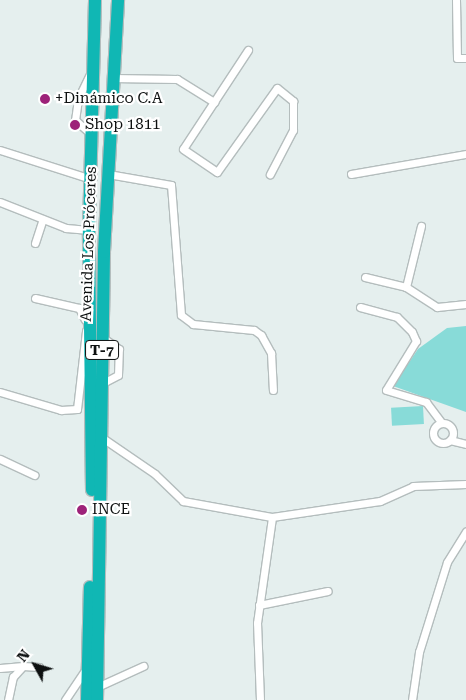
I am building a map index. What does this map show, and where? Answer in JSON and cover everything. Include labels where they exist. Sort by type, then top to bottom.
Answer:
[{"type":"highway","points":[[95,1],[103,11],[118,4]]},
{"type":"highway","name":"Avenida Los Próceres","points":[[87,700],[89,230],[95,1]]},
{"type":"highway","name":"Avenida Los Próceres","points":[[97,694],[102,337],[111,78],[118,4]]},
{"type":"street","points":[[456,0],[457,58],[466,58]]},
{"type":"street","points":[[248,50],[183,149],[216,172],[273,91],[280,89],[292,98],[292,136],[270,174]]},
{"type":"street","points":[[111,78],[177,79],[214,102]]},
{"type":"street","points":[[0,150],[91,179]]},
{"type":"street","points":[[351,174],[466,154]]},
{"type":"street","points":[[108,174],[171,185],[181,314],[193,324],[254,330],[261,335],[271,353],[273,390]]},
{"type":"street","points":[[0,202],[43,218],[89,230]]},
{"type":"street","points":[[35,243],[43,218]]},
{"type":"street","points":[[406,287],[421,226]]},
{"type":"street","points":[[365,277],[406,287],[437,307],[466,304]]},
{"type":"street","points":[[0,392],[61,410],[77,409],[88,329],[79,308],[35,298]]},
{"type":"street","points":[[360,307],[396,317],[412,332],[416,341],[386,390],[426,402],[442,423],[453,430],[450,440]]},
{"type":"street","points":[[101,384],[118,375],[120,348],[102,337]]},
{"type":"street","points":[[442,423],[433,436],[440,443],[450,440],[466,444]]},
{"type":"street","points":[[101,436],[155,474],[183,501],[272,517],[380,501],[413,486],[466,484]]},
{"type":"street","points":[[0,459],[34,475]]},
{"type":"street","points":[[260,700],[259,605],[272,517]]},
{"type":"street","points":[[412,700],[419,652],[447,562],[466,531]]},
{"type":"street","points":[[259,605],[328,591]]},
{"type":"street","points":[[66,700],[88,664]]},
{"type":"street","points":[[8,700],[4,691],[23,666]]},
{"type":"street","points":[[97,694],[143,666]]},
{"type":"street","points":[[0,668],[40,667]]},
{"type":"street","points":[[74,700],[75,687]]},
{"type":"shaded area","points":[[466,326],[466,412],[393,386],[418,349],[447,328]]},
{"type":"shaded area","points":[[423,406],[424,424],[392,426],[391,408]]},
{"type":"place","name":"+Dinámico C.A","points":[[45,99]]},
{"type":"place","name":"Shop 1811","points":[[75,125]]},
{"type":"place","name":"INCE","points":[[82,510]]}]
